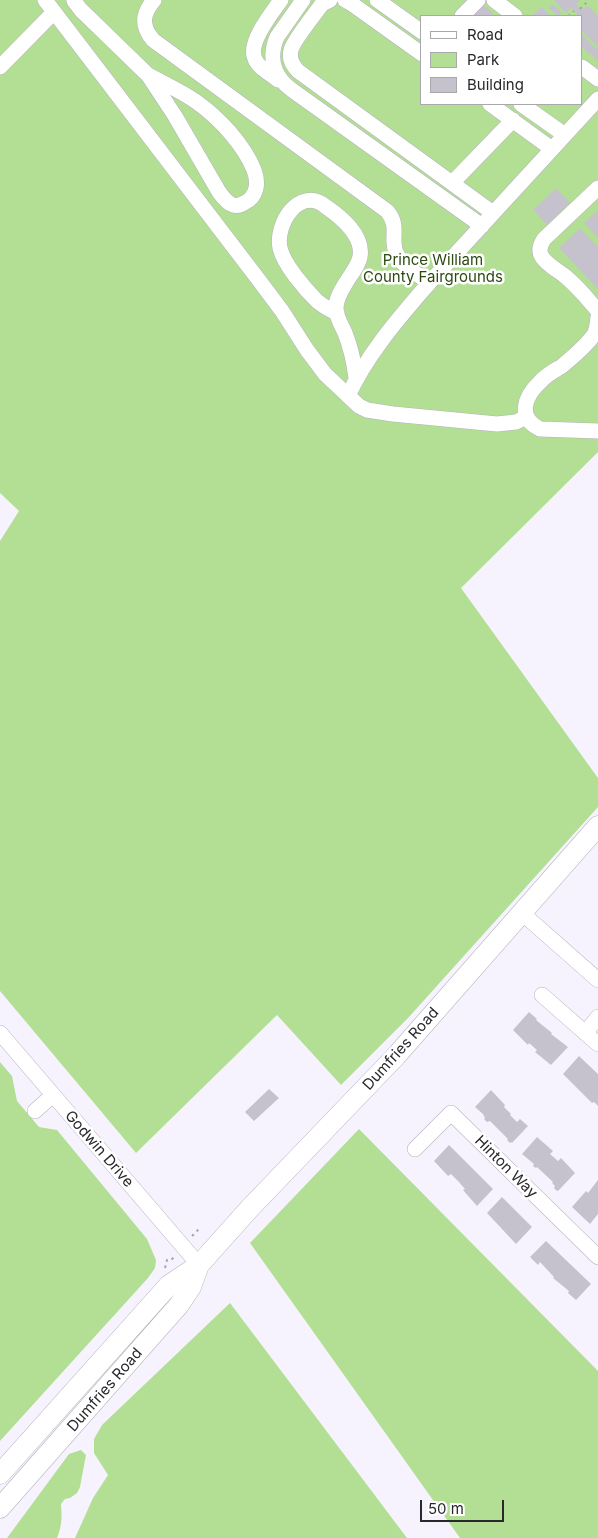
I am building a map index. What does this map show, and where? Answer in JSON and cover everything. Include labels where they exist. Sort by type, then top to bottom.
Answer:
[{"type":"main road","name":"Dumfries Road","points":[[0,1474],[169,1285],[199,1265],[250,1208],[396,1056],[598,826]]},
{"type":"main road","name":"Dumfries Road","points":[[0,1508],[179,1305],[191,1287],[199,1265]]},
{"type":"street","points":[[0,67],[52,9],[74,0],[110,40],[148,75],[198,104],[214,117],[235,139],[247,156],[257,183],[255,192],[249,201],[241,205],[233,205],[219,192],[175,116],[148,75]]},
{"type":"street","points":[[154,0],[146,11],[144,18],[145,27],[153,40],[387,211],[394,223],[396,252],[403,263],[429,283]]},
{"type":"street","points":[[281,0],[262,26],[254,48],[254,58],[258,64],[482,226]]},
{"type":"street","points":[[286,85],[276,72],[273,50],[277,37],[304,0]]},
{"type":"street","points":[[330,0],[322,4],[291,48],[291,59],[298,71],[493,213]]},
{"type":"street","points":[[345,0],[420,53]]},
{"type":"street","points":[[377,0],[420,31]]},
{"type":"street","points":[[463,15],[478,0]]},
{"type":"street","points":[[494,0],[514,15]]},
{"type":"street","points":[[52,9],[263,285],[325,374],[359,406],[367,410],[393,414],[497,424],[516,422],[526,417]]},
{"type":"street","points":[[273,61],[291,59]]},
{"type":"street","points":[[583,68],[598,79]]},
{"type":"street","points":[[348,396],[356,378],[367,361],[404,312],[598,99]]},
{"type":"street","points":[[491,105],[552,149]]},
{"type":"street","points":[[522,105],[565,135]]},
{"type":"street","points":[[452,183],[513,120]]},
{"type":"street","points":[[598,188],[544,239],[540,245],[540,251],[542,258],[566,277],[598,311]]},
{"type":"street","points":[[336,313],[317,301],[287,264],[280,249],[279,238],[285,217],[292,208],[308,200],[322,203],[339,216],[352,230],[360,248],[360,257],[338,298],[336,307],[336,313],[351,349],[356,378]]},
{"type":"street","points":[[598,317],[597,330],[594,335],[581,349],[538,383],[525,404],[526,417],[540,430],[598,432]]},
{"type":"street","points":[[522,914],[598,980]]},
{"type":"street","points":[[542,995],[598,1044]]},
{"type":"street","points":[[585,1033],[598,1017]]},
{"type":"street","name":"Godwin Drive","points":[[0,1033],[199,1265]]},
{"type":"street","points":[[36,1111],[53,1095]]},
{"type":"street","name":"Hinton Way","points":[[415,1149],[451,1113],[596,1252]]},
{"type":"path","points":[[580,9],[589,0]]},
{"type":"path","points":[[569,15],[574,11]]},
{"type":"green space","name":"Prince William County Fairgrounds","points":[[0,0],[598,0],[598,452],[461,588],[598,778],[598,807],[408,1018],[341,1085],[277,1015],[136,1153],[0,991],[0,541],[19,511],[0,493]]},
{"type":"green space","points":[[0,1062],[12,1076],[17,1101],[39,1127],[57,1130],[147,1239],[156,1260],[155,1268],[148,1278],[0,1441]]},
{"type":"green space","points":[[359,1129],[598,1371],[598,1538],[460,1538],[250,1243]]},
{"type":"green space","points":[[230,1303],[407,1538],[75,1538],[93,1498],[108,1475],[94,1453],[94,1439],[102,1425]]},
{"type":"green space","points":[[81,1450],[86,1455],[80,1487],[77,1493],[65,1499],[61,1504],[61,1521],[57,1538],[7,1538],[69,1454]]},
{"type":"building","points":[[554,0],[580,0],[576,4],[582,10],[587,5],[598,16],[598,47],[583,32],[583,15],[576,15],[571,8],[566,13]]},
{"type":"building","points":[[482,4],[493,13],[491,15],[473,15]]},
{"type":"building","points":[[553,4],[562,13],[557,15],[549,8]]},
{"type":"building","points":[[542,7],[549,15],[533,15]]},
{"type":"building","points":[[583,35],[596,49],[598,47],[598,61],[583,48]]},
{"type":"building","points":[[556,188],[570,203],[547,225],[533,210]]},
{"type":"building","points":[[598,210],[598,238],[584,223]]},
{"type":"building","points":[[580,228],[598,247],[598,289],[559,248]]},
{"type":"building","points":[[529,1012],[551,1034],[568,1047],[551,1065],[535,1052],[537,1050],[529,1043],[528,1045],[513,1030]]},
{"type":"building","points":[[579,1056],[598,1074],[598,1106],[594,1102],[592,1103],[563,1074]]},
{"type":"building","points":[[269,1089],[279,1098],[254,1121],[245,1112]]},
{"type":"building","points":[[491,1090],[517,1122],[520,1119],[528,1126],[512,1143],[490,1121],[487,1122],[483,1114],[475,1107]]},
{"type":"building","points":[[537,1137],[553,1151],[550,1154],[558,1161],[561,1158],[575,1173],[557,1191],[554,1188],[553,1182],[537,1167],[533,1166],[534,1164],[522,1154]]},
{"type":"building","points":[[449,1145],[493,1189],[477,1206],[458,1181],[451,1174],[448,1176],[434,1161]]},
{"type":"building","points":[[598,1180],[598,1214],[590,1224],[572,1207],[586,1191],[588,1193]]},
{"type":"building","points":[[502,1197],[532,1227],[516,1244],[487,1213]]},
{"type":"building","points":[[546,1241],[591,1284],[576,1300],[568,1293],[569,1291],[553,1278],[540,1262],[538,1265],[530,1257]]}]
